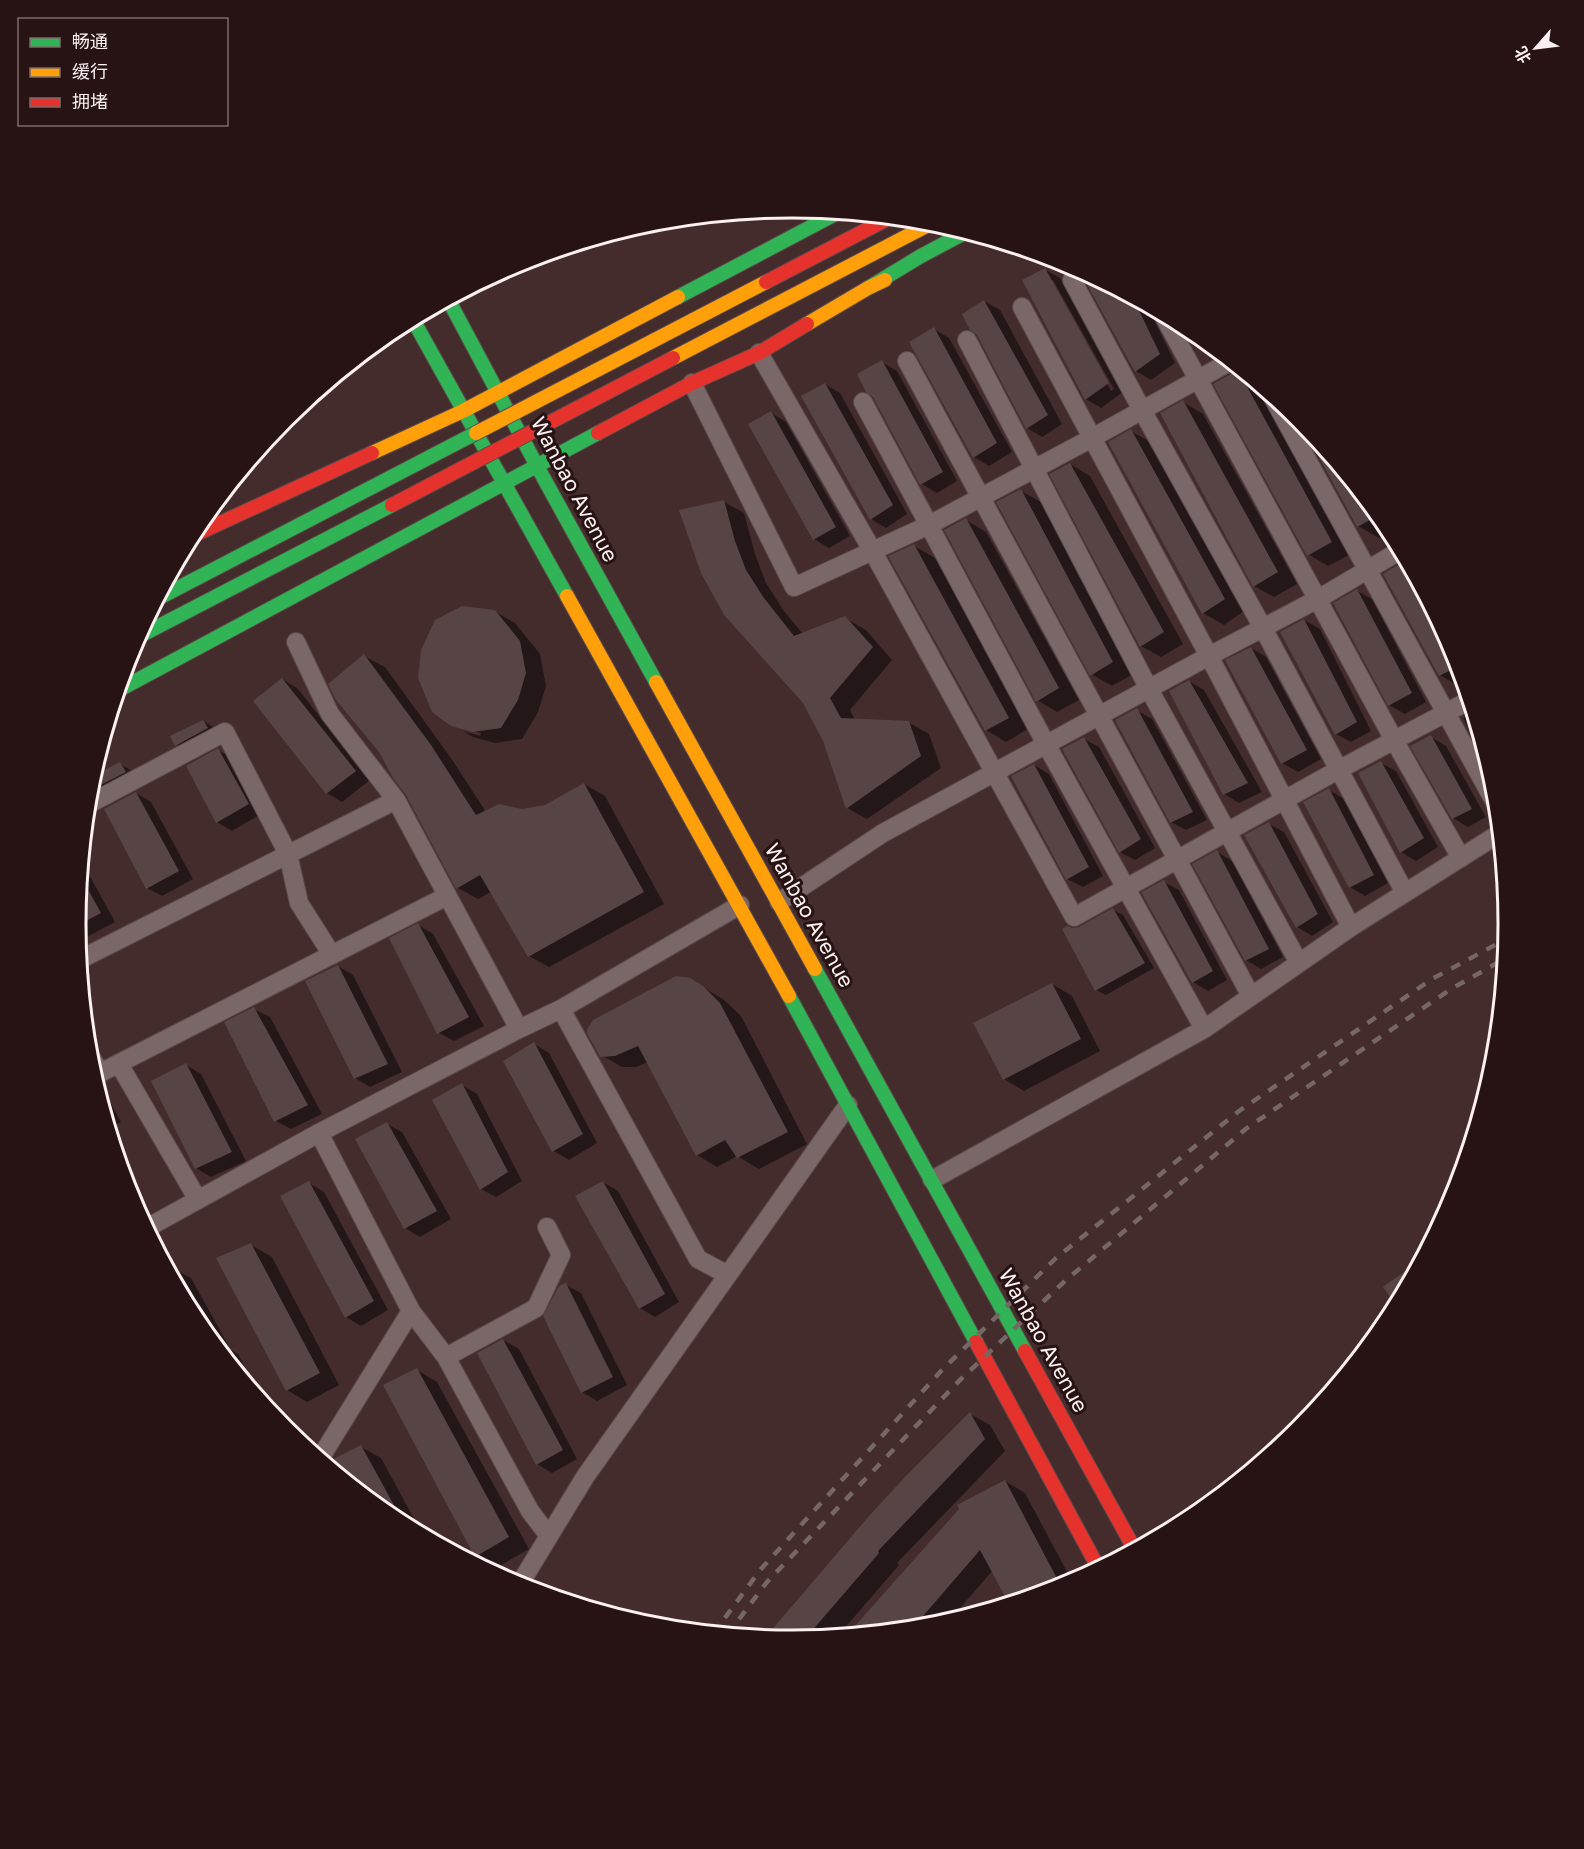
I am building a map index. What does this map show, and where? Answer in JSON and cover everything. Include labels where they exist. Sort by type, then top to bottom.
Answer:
[{"type":"main road","points":[[207,529],[463,411],[825,219]]},
{"type":"main road","points":[[168,593],[878,224]]},
{"type":"main road","points":[[149,631],[919,230]]},
{"type":"main road","points":[[127,686],[692,383],[759,353],[921,256],[964,239]]},
{"type":"main road","name":"Wanbao Avenue","points":[[452,306],[537,466],[1131,1543]]},
{"type":"main road","points":[[417,326],[740,905],[1095,1562]]},
{"type":"street","points":[[1072,280],[1405,893]]},
{"type":"street","points":[[1022,307],[1351,927]]},
{"type":"street","points":[[1170,328],[1394,740],[1461,858]]},
{"type":"street","points":[[967,340],[1149,689],[1299,963]]},
{"type":"street","points":[[759,353],[996,772],[1074,917],[1283,800],[1463,704]]},
{"type":"street","points":[[907,362],[1251,996]]},
{"type":"street","points":[[692,383],[794,587],[928,525],[1223,365]]},
{"type":"street","points":[[862,402],[1204,1029]]},
{"type":"street","points":[[1283,417],[1484,781]]},
{"type":"street","points":[[779,902],[883,833],[1318,598],[1393,554]]},
{"type":"street","points":[[296,642],[330,714],[396,800],[519,1029]]},
{"type":"street","points":[[97,800],[225,732],[288,854],[299,903],[332,955]]},
{"type":"street","points":[[87,956],[396,800]]},
{"type":"street","points":[[932,1180],[1204,1029],[1351,927],[1493,838]]},
{"type":"street","points":[[102,1072],[447,896]]},
{"type":"street","points":[[152,1225],[319,1133],[561,1009],[740,905]]},
{"type":"street","points":[[561,1009],[698,1259],[728,1275]]},
{"type":"street","points":[[119,1064],[198,1200]]},
{"type":"street","points":[[524,1578],[585,1477],[848,1105]]},
{"type":"street","points":[[319,1133],[411,1311],[446,1357],[530,1511],[549,1536]]},
{"type":"street","points":[[446,1357],[536,1308],[561,1256],[547,1227]]},
{"type":"street","points":[[323,1453],[411,1311]]},
{"type":"building","points":[[1045,268],[1109,383],[1085,400],[1022,280]]},
{"type":"building","points":[[1086,283],[1139,310],[1160,354],[1135,372]]},
{"type":"building","points":[[984,300],[1048,415],[1026,429],[977,335],[970,330],[962,314]]},
{"type":"building","points":[[934,327],[997,443],[973,458],[909,342]]},
{"type":"building","points":[[882,360],[943,472],[920,485],[873,397],[866,392],[857,374]]},
{"type":"building","points":[[1233,373],[1245,382],[1332,542],[1307,556],[1213,384]]},
{"type":"building","points":[[825,383],[893,505],[870,520],[801,396]]},
{"type":"building","points":[[1183,400],[1278,572],[1253,587],[1160,413]]},
{"type":"building","points":[[771,411],[836,527],[813,540],[748,424]]},
{"type":"building","points":[[1131,429],[1225,599],[1202,614],[1108,442]]},
{"type":"building","points":[[1316,451],[1353,494],[1371,520],[1357,527]]},
{"type":"building","points":[[1070,463],[1164,632],[1140,647],[1049,474]]},
{"type":"building","points":[[1021,489],[1113,662],[1090,676],[996,502]]},
{"type":"building","points":[[724,500],[746,570],[764,598],[794,636],[845,616],[873,647],[830,698],[841,718],[909,721],[921,756],[846,809],[823,741],[803,703],[724,615],[701,573],[679,510]]},
{"type":"building","points":[[966,518],[1059,688],[1036,702],[944,530]]},
{"type":"building","points":[[914,544],[1009,718],[985,731],[888,556]]},
{"type":"building","points":[[1399,564],[1426,612],[1451,670],[1439,676],[1383,574]]},
{"type":"building","points":[[1357,589],[1412,693],[1388,706],[1333,603]]},
{"type":"building","points":[[462,606],[495,610],[520,641],[526,673],[518,700],[501,728],[473,732],[451,726],[432,712],[418,678],[421,650],[435,620]]},
{"type":"building","points":[[1304,619],[1357,722],[1335,735],[1280,632]]},
{"type":"building","points":[[1251,647],[1307,750],[1281,764],[1225,660]]},
{"type":"building","points":[[364,654],[431,745],[476,815],[499,804],[522,809],[545,805],[584,783],[644,892],[528,957],[480,875],[456,889],[406,795],[393,778],[379,752],[336,700],[328,684]]},
{"type":"building","points":[[282,678],[356,771],[326,794],[253,701]]},
{"type":"building","points":[[1189,680],[1248,783],[1223,795],[1169,691]]},
{"type":"building","points":[[1137,708],[1193,812],[1170,823],[1115,720]]},
{"type":"building","points":[[203,720],[208,728],[175,746],[170,736]]},
{"type":"building","points":[[1431,735],[1472,809],[1452,819],[1410,746]]},
{"type":"building","points":[[1084,737],[1141,839],[1119,853],[1062,749]]},
{"type":"building","points":[[218,748],[249,804],[216,823],[186,766]]},
{"type":"building","points":[[1381,761],[1424,838],[1400,853],[1358,773]]},
{"type":"building","points":[[120,762],[126,772],[99,786],[103,771]]},
{"type":"building","points":[[1034,764],[1089,867],[1066,880],[1011,776]]},
{"type":"building","points":[[1329,788],[1374,875],[1349,888],[1303,802]]},
{"type":"building","points":[[136,792],[179,871],[146,889],[104,809]]},
{"type":"building","points":[[1269,822],[1318,914],[1296,928],[1244,835]]},
{"type":"building","points":[[1217,850],[1269,949],[1245,961],[1192,864]]},
{"type":"building","points":[[1164,880],[1213,971],[1192,983],[1141,892]]},
{"type":"building","points":[[87,887],[101,913],[86,921]]},
{"type":"building","points":[[1113,908],[1145,963],[1095,991],[1062,929],[1067,926],[1079,927]]},
{"type":"building","points":[[418,923],[469,1017],[437,1034],[389,938]]},
{"type":"building","points":[[338,965],[388,1064],[354,1079],[305,981]]},
{"type":"building","points":[[676,976],[690,978],[703,986],[720,1003],[788,1132],[737,1158],[725,1140],[696,1156],[638,1046],[615,1056],[600,1057],[587,1033],[593,1020]]},
{"type":"building","points":[[1052,983],[1081,1039],[1003,1080],[973,1023]]},
{"type":"building","points":[[254,1007],[308,1105],[274,1122],[224,1022]]},
{"type":"building","points":[[534,1042],[583,1134],[552,1152],[503,1061]]},
{"type":"building","points":[[186,1063],[232,1152],[195,1169],[151,1081]]},
{"type":"building","points":[[462,1083],[508,1172],[480,1190],[432,1100]]},
{"type":"building","points":[[387,1122],[437,1211],[404,1229],[355,1139]]},
{"type":"building","points":[[309,1181],[374,1301],[345,1318],[280,1196]]},
{"type":"building","points":[[603,1181],[665,1294],[639,1309],[575,1196]]},
{"type":"building","points":[[251,1243],[320,1373],[286,1391],[216,1258]]},
{"type":"building","points":[[1409,1268],[1391,1298],[1383,1287]]},
{"type":"building","points":[[566,1283],[613,1377],[581,1393],[543,1316],[559,1286]]},
{"type":"building","points":[[503,1339],[563,1450],[536,1465],[477,1353]]},
{"type":"building","points":[[417,1368],[509,1537],[476,1556],[474,1555],[383,1385]]},
{"type":"building","points":[[970,1412],[985,1439],[878,1551],[879,1553],[813,1630],[772,1630],[869,1516]]},
{"type":"building","points":[[361,1445],[397,1511],[362,1485],[332,1460]]},
{"type":"building","points":[[1005,1480],[1057,1579],[1006,1598],[980,1550],[921,1619],[853,1628],[959,1509],[957,1505]]},
{"type":"railway","points":[[718,1627],[761,1569],[942,1370],[1055,1259],[1239,1111],[1432,979],[1498,944]]},
{"type":"railway","points":[[732,1628],[767,1582],[960,1380],[1066,1280],[1247,1128],[1451,989],[1497,963]]},
{"type":"traffic: fast","points":[[678,297],[825,219]]},
{"type":"traffic: fast","points":[[868,288],[955,238]]},
{"type":"traffic: fast","points":[[452,306],[656,682]]},
{"type":"traffic: fast","points":[[417,326],[567,596]]},
{"type":"traffic: fast","points":[[168,593],[476,433]]},
{"type":"traffic: fast","points":[[127,685],[598,433]]},
{"type":"traffic: fast","points":[[149,631],[392,505]]},
{"type":"traffic: fast","points":[[815,969],[1025,1351]]},
{"type":"traffic: fast","points":[[789,996],[976,1342]]},
{"type":"traffic: slow","points":[[673,358],[919,230]]},
{"type":"traffic: slow","points":[[807,324],[885,280]]},
{"type":"traffic: slow","points":[[476,433],[766,282]]},
{"type":"traffic: slow","points":[[372,453],[463,411],[678,297]]},
{"type":"traffic: slow","points":[[567,596],[789,996]]},
{"type":"traffic: slow","points":[[656,682],[815,969]]},
{"type":"traffic: jam","points":[[766,282],[878,224]]},
{"type":"traffic: jam","points":[[598,433],[692,383],[759,353],[807,324]]},
{"type":"traffic: jam","points":[[392,505],[673,358]]},
{"type":"traffic: jam","points":[[207,529],[372,453]]},
{"type":"traffic: jam","points":[[976,1342],[1095,1562]]},
{"type":"traffic: jam","points":[[1025,1351],[1131,1543]]}]
